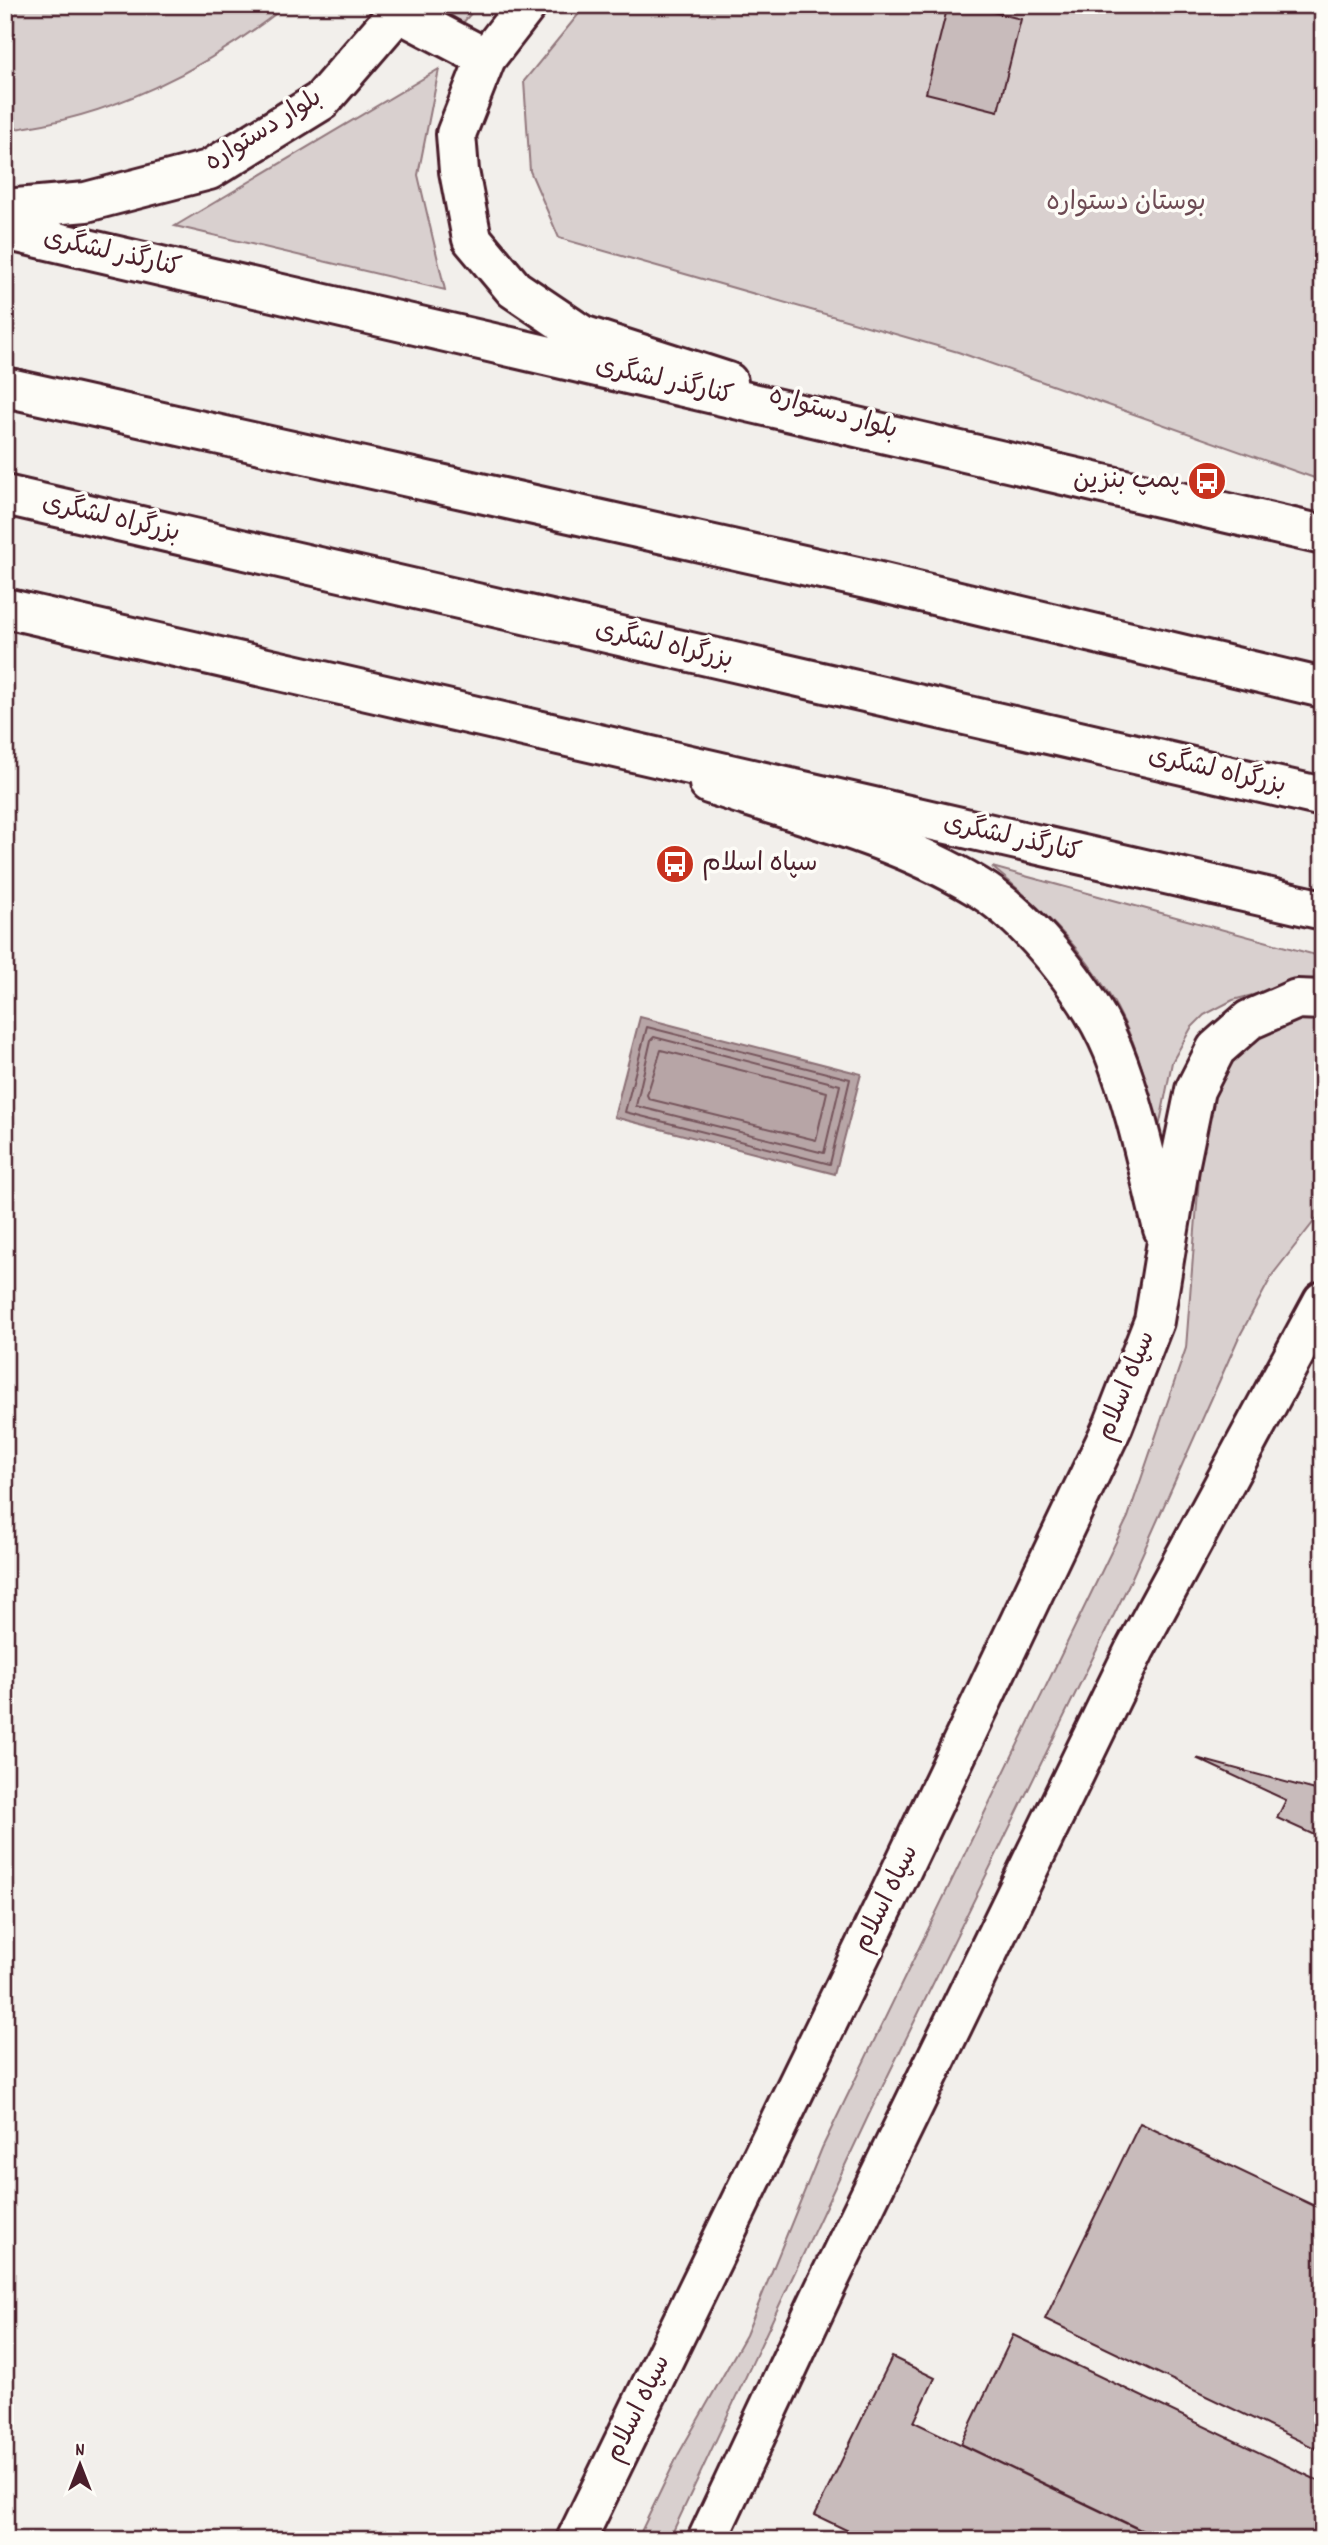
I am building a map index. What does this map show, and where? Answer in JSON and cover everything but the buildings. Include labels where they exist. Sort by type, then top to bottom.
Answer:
[{"type":"main road","name":"بلوار دستواره","points":[[527,5],[485,58],[456,134],[458,171],[472,239],[514,289],[582,335],[772,397],[948,448]]},
{"type":"main road","name":"بلوار دستواره","points":[[5,209],[86,202],[209,170],[321,101],[401,9]]},
{"type":"main road","points":[[401,9],[485,58]]},
{"type":"main road","name":"کنارگذر لشگری","points":[[5,230],[1323,535]]},
{"type":"main road","points":[[5,387],[862,578],[1323,688]]},
{"type":"main road","name":"بزرگراه لشگری","points":[[5,495],[1323,797]]},
{"type":"main road","name":"کنارگذر لشگری","points":[[5,608],[1323,910]]},
{"type":"main road","points":[[581,740],[902,849],[978,887],[1026,927],[1077,983],[1113,1049],[1136,1120],[1167,1247]]},
{"type":"main road","name":"سپاه اسلام","points":[[576,2540],[892,1891],[1113,1426],[1154,1321],[1179,1168],[1195,1090],[1216,1049],[1249,1020],[1297,999],[1323,1000]]},
{"type":"main road","points":[[707,2540],[832,2274],[1135,1649],[1323,1301]]},
{"type":"green space","points":[[5,5],[287,5],[223,50],[155,87],[82,115],[5,130]]},
{"type":"green space","points":[[436,5],[478,5],[463,23]]},
{"type":"green space","name":"بوستان دستواره","points":[[586,5],[1323,5],[1323,481],[958,352],[559,238],[530,171],[524,81]]},
{"type":"green space","points":[[439,69],[418,175],[445,290],[175,226]]},
{"type":"green space","points":[[992,867],[1323,957],[1323,977],[1233,1000],[1204,1015],[1191,1028],[1172,1062],[1155,1148],[1150,1104],[1140,1063],[1125,1025],[1106,990],[1083,956],[1056,925]]},
{"type":"green space","points":[[1300,1019],[1323,1019],[1323,1210],[1273,1274],[1238,1339],[1130,1582],[871,2110],[669,2540],[637,2540],[678,2455],[746,2335],[822,2148],[1128,1517],[1186,1348],[1201,1152],[1218,1079],[1243,1049],[1271,1030]]},
{"type":"water","points":[[640,1017],[861,1074],[835,1174],[614,1117]]},
{"type":"place","name":"پمپ بنزین","points":[[1207,481]]},
{"type":"place","name":"سپاه اسلام","points":[[675,864]]}]
